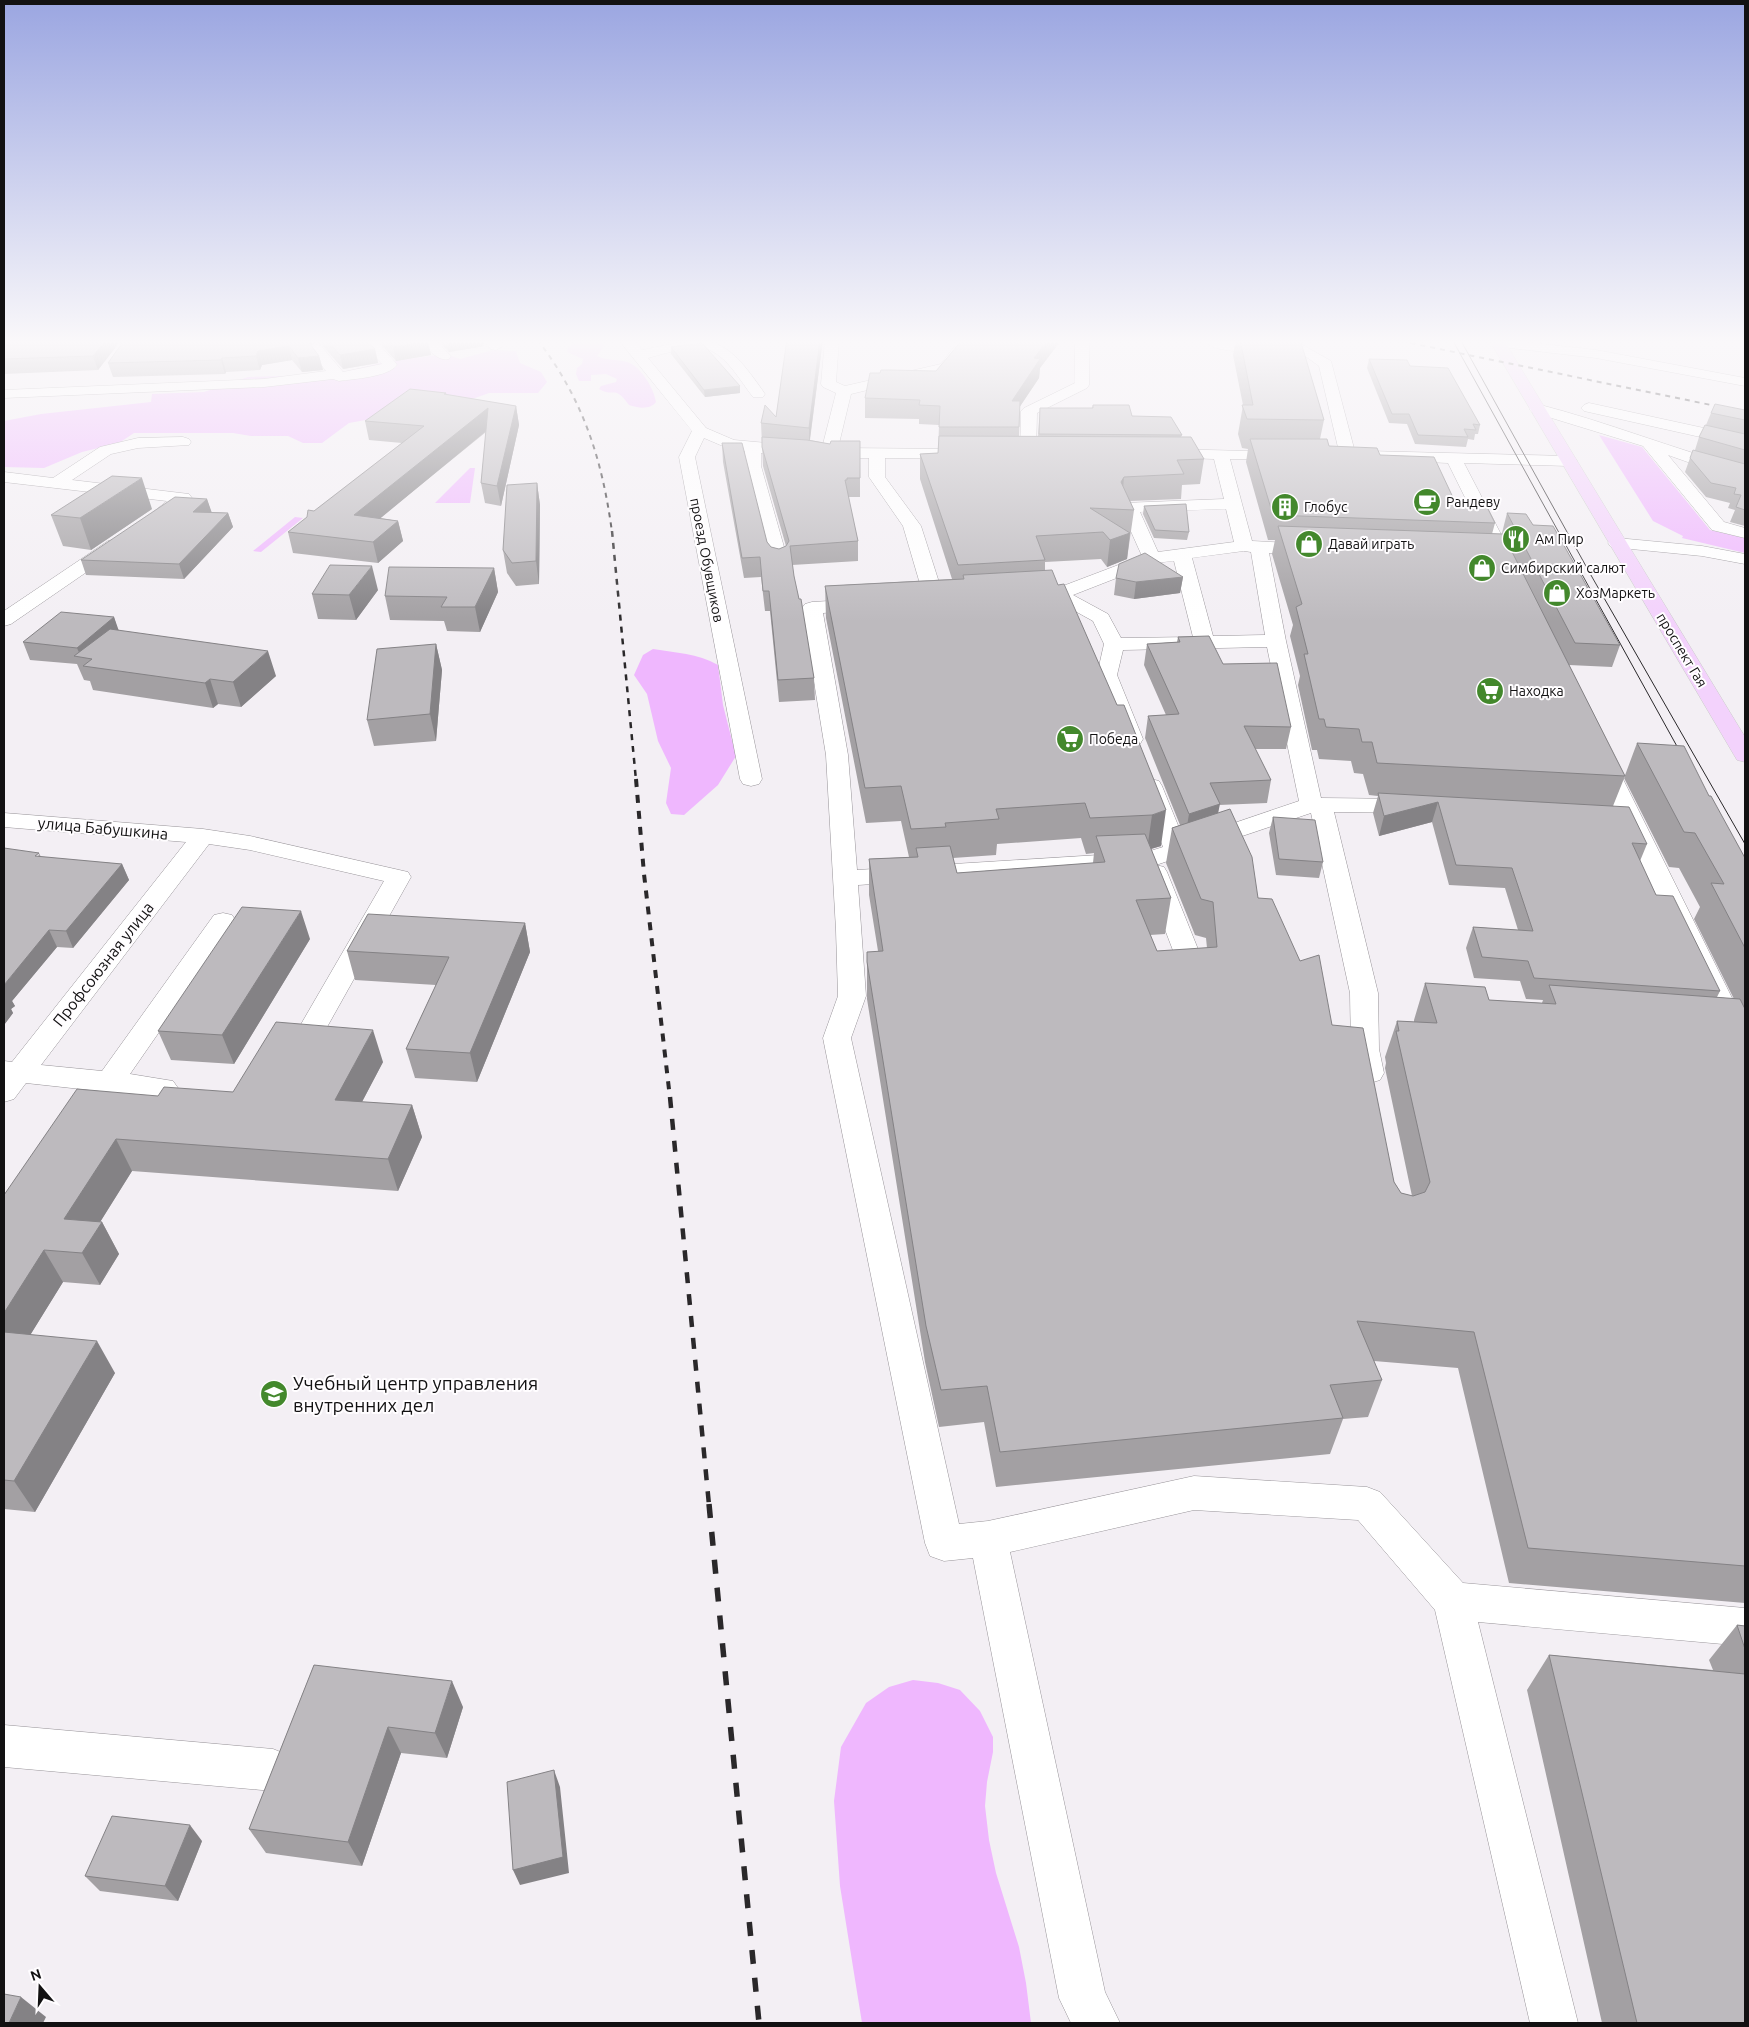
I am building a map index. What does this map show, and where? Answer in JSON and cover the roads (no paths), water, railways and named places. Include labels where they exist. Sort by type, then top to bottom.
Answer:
[{"type":"main road","name":"проспект Гая","points":[[1553,434],[1745,755]]},
{"type":"street","name":"проезд Обувщиков","points":[[699,434],[687,457],[751,779]]},
{"type":"street","points":[[706,434],[731,444],[830,453],[981,454]]},
{"type":"street","points":[[830,453],[834,434]]},
{"type":"street","points":[[1028,434],[1028,454]]},
{"type":"street","points":[[1343,434],[1348,456]]},
{"type":"street","points":[[1620,434],[1702,462],[1745,473]]},
{"type":"street","points":[[1707,434],[1745,442]]},
{"type":"street","points":[[56,483],[106,450],[138,443],[183,442]]},
{"type":"street","points":[[1648,443],[1718,526],[1745,533]]},
{"type":"street","points":[[753,447],[753,466],[778,560]]},
{"type":"street","points":[[877,453],[876,477],[912,526],[935,601]]},
{"type":"street","points":[[1009,454],[1045,454]]},
{"type":"street","points":[[1145,454],[1299,455]]},
{"type":"street","points":[[1221,455],[1233,504],[1252,547],[1364,993],[1365,1049],[1374,1096]]},
{"type":"street","points":[[1328,456],[1453,457],[1569,461]]},
{"type":"street","points":[[1453,457],[1503,556],[1484,555]]},
{"type":"street","points":[[4,477],[182,498],[142,526]]},
{"type":"street","points":[[1152,558],[1129,507],[1233,504]]},
{"type":"street","points":[[4,620],[126,537]]},
{"type":"street","points":[[1617,542],[1702,552],[1745,560]]},
{"type":"street","points":[[1010,597],[1058,594],[1152,558],[1181,553],[1252,547],[1328,550]]},
{"type":"street","points":[[1181,553],[1196,605],[1204,642]]},
{"type":"street","points":[[1058,594],[1101,618],[1114,644],[1107,675],[1176,850]]},
{"type":"street","points":[[916,602],[954,600]]},
{"type":"street","points":[[878,604],[812,608],[836,755],[846,878],[852,996],[837,1038],[944,1544],[988,1539],[1194,1493],[1366,1504],[1453,1601],[1554,2023]]},
{"type":"street","points":[[1114,644],[1276,641]]},
{"type":"street","points":[[1590,734],[1745,1052]]},
{"type":"street","points":[[846,878],[1150,858],[1316,805],[1372,804],[1429,807]]},
{"type":"street","points":[[1602,817],[1631,818]]},
{"type":"street","name":"улица Бабушкина","points":[[4,820],[203,836],[250,843],[400,877],[307,1038]]},
{"type":"street","name":"Профсоюзная улица","points":[[8,1079],[203,836]]},
{"type":"street","points":[[1150,858],[1195,974]]},
{"type":"street","points":[[109,1083],[223,921]]},
{"type":"street","points":[[1702,1022],[1732,1024]]},
{"type":"street","points":[[8,1079],[109,1083],[163,1088]]},
{"type":"street","points":[[988,1539],[1083,1998],[1096,2023]]},
{"type":"street","points":[[1453,1601],[1745,1627]]},
{"type":"street","points":[[4,1746],[272,1770]]},
{"type":"tram line","points":[[1504,434],[1684,759]]},
{"type":"tram line","points":[[1512,434],[1745,844]]},
{"type":"railway","points":[[589,434],[603,479],[612,532]]},
{"type":"railway","points":[[612,531],[636,780]]},
{"type":"railway","points":[[636,779],[644,874],[670,1098]]},
{"type":"railway","points":[[670,1097],[709,1505]]},
{"type":"railway","points":[[709,1504],[759,2023]]},
{"type":"place","name":"Рандеву","points":[[1427,502]]},
{"type":"place","name":"Глобус","points":[[1285,507]]},
{"type":"place","name":"Ам Пир","points":[[1516,539]]},
{"type":"place","name":"Давай играть","points":[[1309,544]]},
{"type":"place","name":"Симбирский салют","points":[[1482,568]]},
{"type":"place","name":"ХозМаркеть","points":[[1557,593]]},
{"type":"place","name":"Находка","points":[[1490,691]]},
{"type":"place","name":"Победа","points":[[1070,739]]},
{"type":"place","name":"Учебный центр управления внутренних дел","points":[[274,1394]]}]
